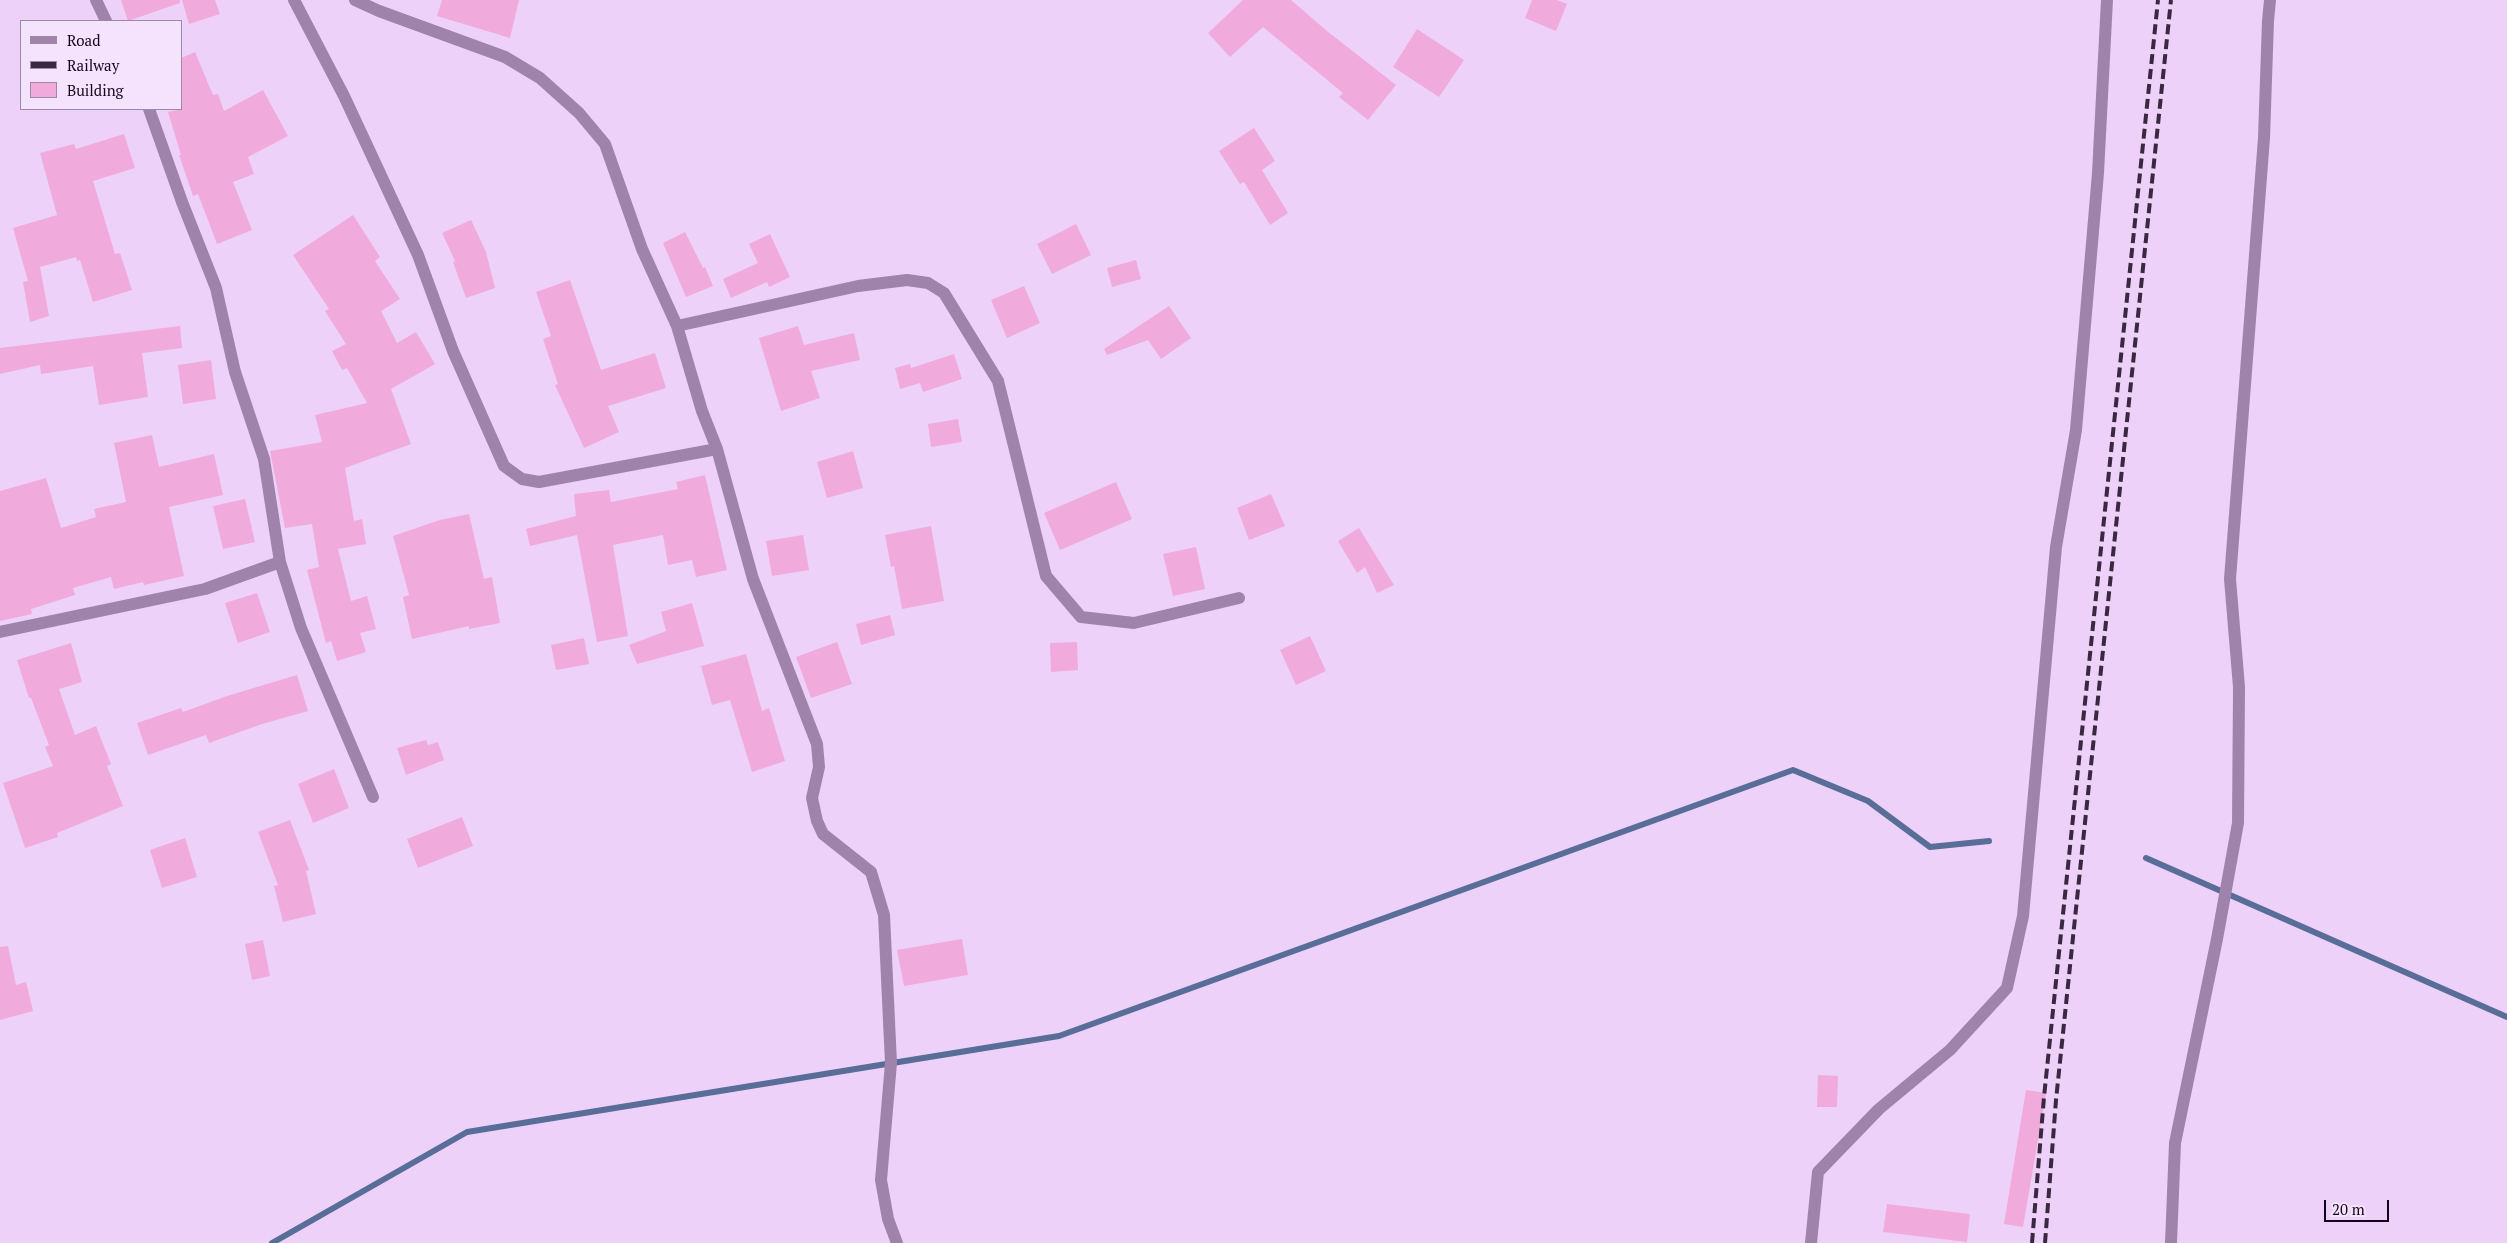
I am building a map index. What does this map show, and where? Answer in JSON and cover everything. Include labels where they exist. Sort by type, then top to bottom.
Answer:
[{"type":"street","points":[[96,0],[106,20]]},
{"type":"street","points":[[294,0],[344,96],[418,255],[453,351],[504,466],[522,479],[539,482],[717,449]]},
{"type":"street","points":[[355,0],[378,11],[505,57],[540,78],[579,113],[605,144],[642,249],[677,326],[702,411],[717,449],[753,579],[817,744],[819,767],[812,798],[817,821],[823,834],[871,872],[884,916],[890,1063],[881,1180],[888,1219],[896,1243]]},
{"type":"street","points":[[378,11],[387,0]]},
{"type":"street","points":[[1811,1243],[1818,1172],[1880,1109],[1950,1050],[2007,988],[2023,916],[2056,547],[2076,430],[2098,173],[2107,0]]},
{"type":"street","points":[[2171,1243],[2175,1143],[2217,939],[2238,822],[2239,687],[2230,579],[2264,138],[2270,0]]},
{"type":"street","points":[[149,110],[216,288],[235,372],[264,459],[280,562],[301,628],[373,797]]},
{"type":"street","points":[[677,326],[858,286],[907,280],[928,283],[944,294],[998,381],[1046,576],[1081,617],[1134,623],[1239,598]]},
{"type":"street","points":[[0,632],[205,589],[280,562]]},
{"type":"building","points":[[121,0],[180,0],[180,3],[128,20]]},
{"type":"building","points":[[182,0],[215,0],[220,14],[189,24]]},
{"type":"building","points":[[442,0],[519,0],[510,38],[437,16]]},
{"type":"building","points":[[1243,0],[1291,0],[1396,85],[1368,120],[1339,97],[1343,93],[1263,27],[1230,57],[1208,33]]},
{"type":"building","points":[[1532,0],[1557,0],[1567,4],[1556,31],[1525,18]]},
{"type":"building","points":[[1417,29],[1464,60],[1439,97],[1393,67]]},
{"type":"building","points":[[195,52],[213,95],[218,94],[224,111],[263,90],[288,136],[248,157],[254,174],[233,182],[252,230],[217,244],[198,194],[193,196],[179,155],[181,155],[168,112],[182,110],[182,58]]},
{"type":"building","points":[[1254,128],[1275,161],[1262,170],[1288,213],[1270,225],[1244,182],[1240,184],[1219,151]]},
{"type":"building","points":[[124,134],[135,168],[93,181],[115,254],[120,253],[132,290],[93,302],[80,260],[77,261],[76,257],[40,267],[49,316],[30,322],[23,282],[28,281],[13,228],[57,215],[40,153],[74,144],[76,149]]},
{"type":"building","points":[[353,215],[380,257],[375,261],[400,299],[381,311],[397,343],[416,332],[435,364],[391,389],[411,444],[345,468],[354,521],[362,519],[366,544],[338,549],[351,601],[367,596],[376,629],[360,633],[366,652],[337,661],[331,641],[326,643],[307,570],[319,567],[312,524],[285,528],[270,451],[322,442],[315,415],[367,403],[347,368],[342,370],[332,351],[346,344],[325,311],[329,309],[293,255]]},
{"type":"building","points":[[471,220],[486,252],[495,288],[466,298],[453,262],[455,261],[442,233]]},
{"type":"building","points":[[1076,224],[1091,255],[1052,274],[1037,244]]},
{"type":"building","points":[[685,232],[703,268],[705,267],[713,286],[686,297],[663,243]]},
{"type":"building","points":[[770,234],[790,277],[769,287],[767,282],[731,298],[723,279],[758,263],[749,244]]},
{"type":"building","points":[[1136,260],[1141,279],[1112,287],[1107,268]]},
{"type":"building","points":[[570,280],[601,370],[655,353],[666,388],[608,406],[619,432],[584,448],[555,385],[558,384],[543,339],[551,336],[536,292]]},
{"type":"building","points":[[1024,286],[1040,323],[1007,338],[991,300]]},
{"type":"building","points":[[1169,306],[1191,338],[1161,359],[1148,340],[1107,355],[1104,349]]},
{"type":"building","points":[[180,326],[182,348],[142,353],[148,397],[99,405],[93,366],[41,374],[40,365],[0,374],[0,348]]},
{"type":"building","points":[[798,326],[804,345],[854,333],[860,360],[811,371],[820,398],[781,411],[759,338]]},
{"type":"building","points":[[954,354],[962,379],[923,392],[920,383],[900,389],[895,368],[910,364],[911,368]]},
{"type":"building","points":[[211,360],[216,399],[183,404],[178,365]]},
{"type":"building","points":[[958,419],[962,442],[931,447],[928,424]]},
{"type":"building","points":[[152,435],[159,467],[214,454],[223,495],[169,507],[184,576],[144,585],[143,582],[114,589],[111,577],[73,588],[75,595],[31,609],[32,614],[0,621],[0,491],[46,478],[61,528],[96,517],[94,509],[126,502],[114,443]]},
{"type":"building","points":[[853,451],[863,488],[827,498],[817,462]]},
{"type":"building","points":[[705,475],[727,570],[696,577],[692,560],[668,565],[663,535],[613,545],[628,636],[597,642],[577,535],[530,546],[526,529],[576,516],[574,494],[609,490],[611,502],[678,489],[676,482]]},
{"type":"building","points":[[1116,482],[1132,519],[1060,550],[1044,513]]},
{"type":"building","points":[[1271,494],[1285,526],[1249,540],[1237,508]]},
{"type":"building","points":[[245,499],[255,542],[223,549],[213,506]]},
{"type":"building","points":[[469,514],[484,579],[492,577],[500,623],[469,629],[469,626],[412,639],[403,597],[409,595],[393,536],[440,520]]},
{"type":"building","points":[[931,526],[944,601],[902,609],[894,566],[891,567],[885,535]]},
{"type":"building","points":[[1359,528],[1394,585],[1377,593],[1365,567],[1357,573],[1338,541]]},
{"type":"building","points":[[803,535],[809,570],[772,576],[766,541]]},
{"type":"building","points":[[1196,547],[1205,589],[1173,596],[1163,554]]},
{"type":"building","points":[[257,593],[270,632],[238,643],[225,603]]},
{"type":"building","points":[[692,603],[704,646],[637,664],[629,645],[666,631],[661,612]]},
{"type":"building","points":[[890,615],[895,635],[861,645],[856,624]]},
{"type":"building","points":[[1310,636],[1326,671],[1296,685],[1280,650]]},
{"type":"building","points":[[584,638],[589,664],[556,670],[551,645]]},
{"type":"building","points":[[837,642],[852,684],[811,698],[796,657]]},
{"type":"building","points":[[1077,642],[1078,670],[1051,672],[1050,643]]},
{"type":"building","points":[[71,643],[82,682],[59,689],[75,735],[96,726],[111,764],[107,766],[123,806],[57,833],[58,837],[25,848],[3,783],[53,766],[45,747],[49,745],[31,698],[29,698],[17,660]]},
{"type":"building","points":[[746,654],[762,711],[769,708],[785,761],[752,772],[730,700],[712,705],[701,666]]},
{"type":"building","points":[[297,675],[308,711],[262,724],[209,743],[206,735],[148,755],[137,723],[181,708],[183,712],[227,696]]},
{"type":"building","points":[[426,740],[428,745],[438,742],[444,760],[406,775],[397,748]]},
{"type":"building","points":[[334,769],[349,808],[313,823],[298,784]]},
{"type":"building","points":[[462,817],[473,846],[418,868],[407,839]]},
{"type":"building","points":[[290,820],[309,870],[306,871],[316,914],[283,922],[274,886],[278,885],[258,832]]},
{"type":"building","points":[[185,838],[197,877],[162,888],[150,850]]},
{"type":"building","points":[[962,939],[968,975],[904,986],[897,950]]},
{"type":"building","points":[[263,940],[270,976],[252,980],[245,944]]},
{"type":"building","points":[[8,946],[16,985],[26,982],[33,1011],[0,1020],[0,947]]},
{"type":"building","points":[[1818,1075],[1838,1076],[1837,1107],[1817,1107]]},
{"type":"building","points":[[2026,1090],[2046,1093],[2023,1227],[2004,1224]]},
{"type":"building","points":[[1887,1204],[1970,1214],[1967,1242],[1883,1232]]},
{"type":"waterway","points":[[272,1243],[467,1132],[1059,1036],[1793,770],[1868,801],[1930,847],[1989,841]]},
{"type":"waterway","points":[[2146,858],[2507,1017]]},
{"type":"railway","points":[[2032,1243],[2044,1097],[2158,0]]},
{"type":"railway","points":[[2045,1243],[2056,1100],[2171,0]]}]
